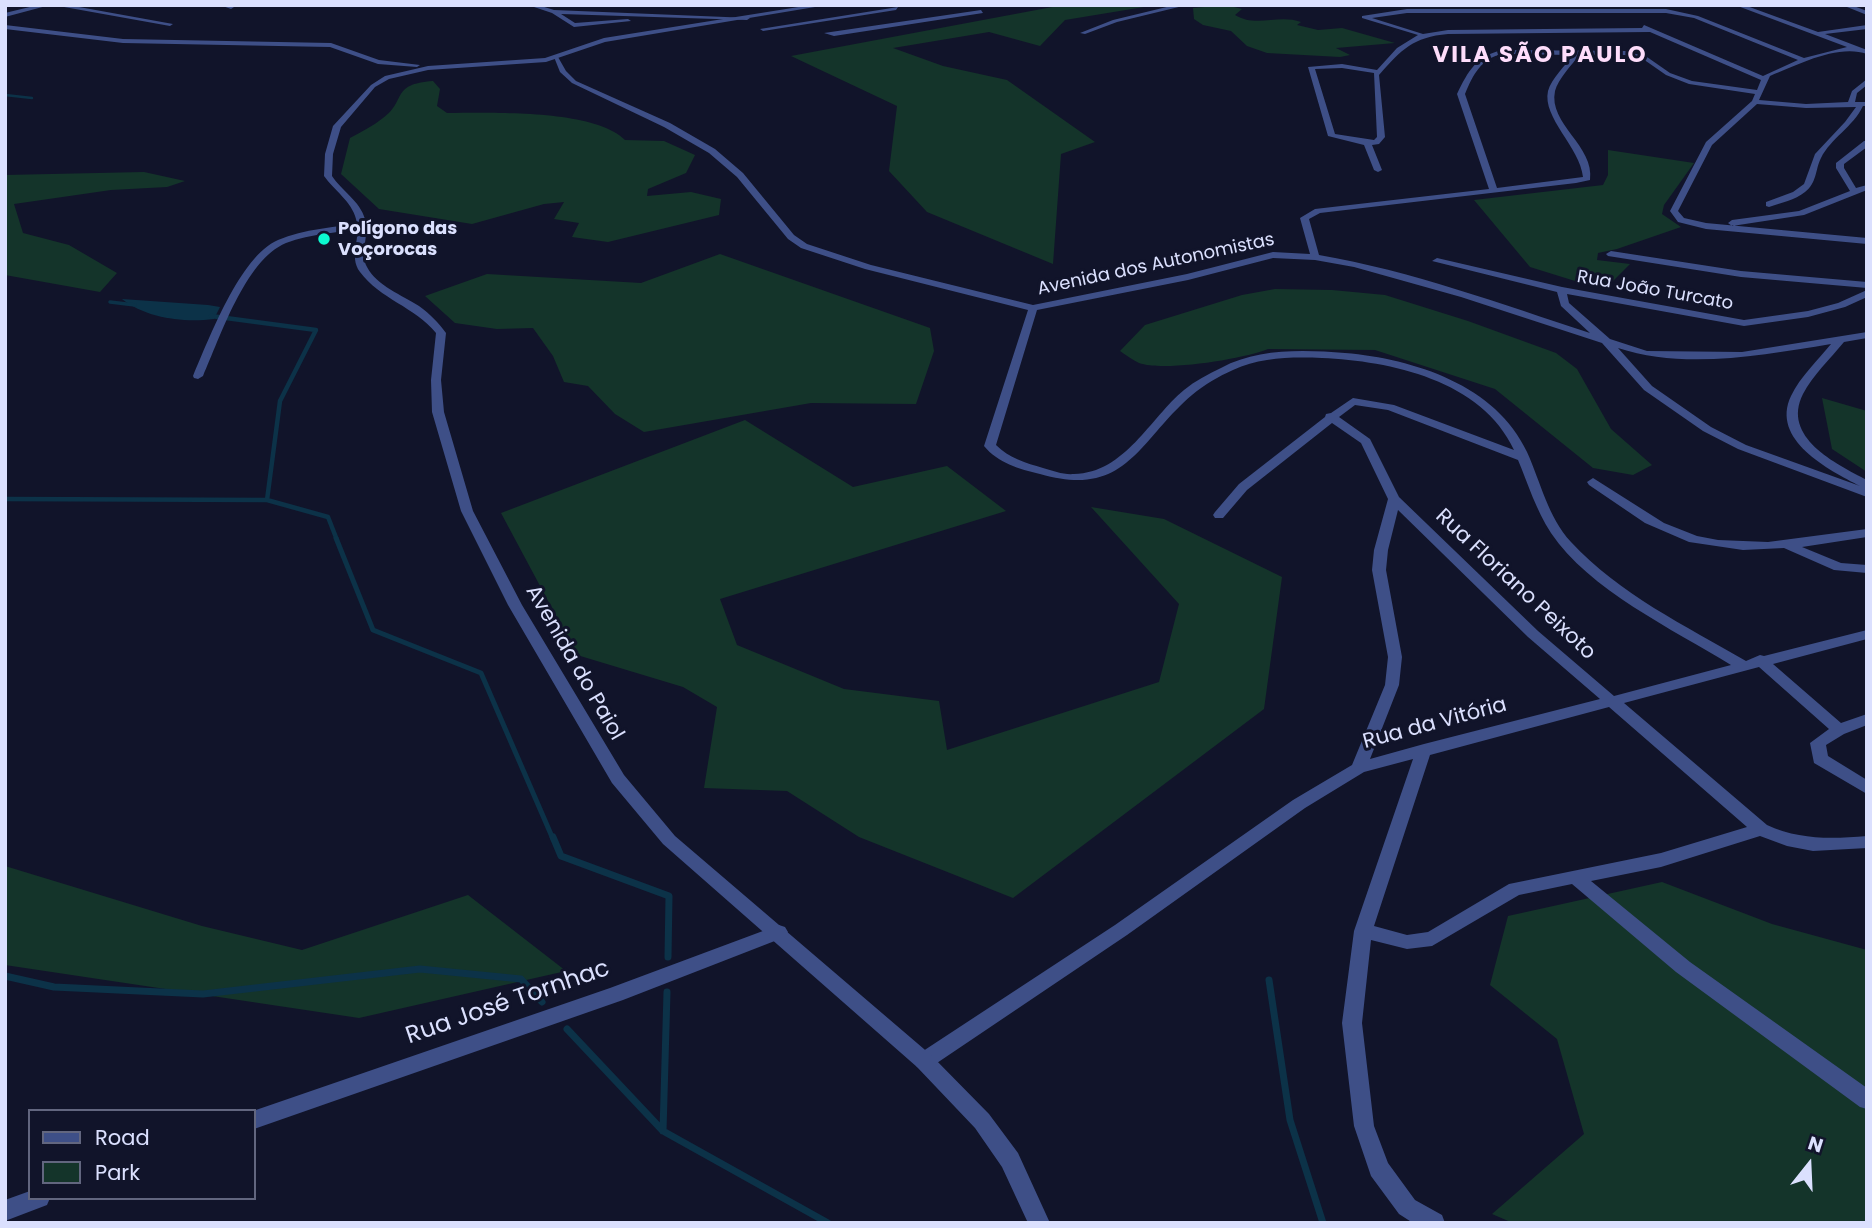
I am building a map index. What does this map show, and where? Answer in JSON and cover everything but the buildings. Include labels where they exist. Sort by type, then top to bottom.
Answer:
[{"type":"street","points":[[5,15],[47,5]]},
{"type":"street","points":[[55,5],[170,24]]},
{"type":"street","points":[[223,5],[232,6]]},
{"type":"street","points":[[531,5],[554,12],[747,18]]},
{"type":"street","points":[[198,376],[244,281],[272,246],[306,236],[363,226],[353,204],[328,176],[329,154],[337,126],[379,81],[428,68],[556,58],[604,40],[823,5]]},
{"type":"street","points":[[905,5],[827,33],[981,12]]},
{"type":"street","points":[[1083,33],[1115,21],[1184,5]]},
{"type":"street","points":[[1588,5],[1765,79]]},
{"type":"street","points":[[1738,5],[1867,52]]},
{"type":"street","points":[[1845,5],[1867,13]]},
{"type":"street","points":[[763,29],[896,8]]},
{"type":"street","points":[[1652,30],[1420,34],[1364,17],[1407,11],[1603,10],[1690,15],[1804,60]]},
{"type":"street","points":[[554,12],[569,23],[579,25],[667,14]]},
{"type":"street","points":[[788,34],[848,14]]},
{"type":"street","points":[[5,27],[123,41],[331,45],[378,62],[428,68]]},
{"type":"street","points":[[1819,33],[1867,27]]},
{"type":"street","points":[[1379,72],[1313,66],[1317,93],[1332,136],[1367,143],[1379,141],[1381,137],[1376,79],[1406,42],[1420,34]]},
{"type":"street","points":[[1854,47],[1773,71],[1765,79],[1755,102],[1709,144],[1674,211],[1681,220],[1706,226],[1867,241]]},
{"type":"street","points":[[1315,257],[1304,218],[1309,214],[1587,177],[1586,166],[1555,111],[1550,96],[1578,52]]},
{"type":"street","points":[[1494,190],[1461,94],[1480,59],[1496,53],[1632,54],[1691,83],[1759,92]]},
{"type":"street","name":"Avenida dos Autonomistas","points":[[556,58],[563,72],[574,82],[667,125],[712,151],[740,175],[791,237],[804,246],[867,267],[1033,308],[1188,277],[1273,255],[1315,257],[1355,264],[1606,341],[1648,388],[1707,429],[1742,447],[1867,493]]},
{"type":"street","points":[[1860,104],[1854,92],[1867,81]]},
{"type":"street","points":[[1755,102],[1829,106],[1860,104]]},
{"type":"street","points":[[1769,204],[1797,194],[1809,184],[1817,157],[1833,135],[1852,121],[1860,104]]},
{"type":"street","points":[[1367,143],[1378,170]]},
{"type":"street","points":[[1854,191],[1840,163],[1867,144]]},
{"type":"street","points":[[1843,173],[1867,179]]},
{"type":"street","points":[[1706,226],[1801,213],[1867,187]]},
{"type":"street","name":"Avenida do Paiol","points":[[363,226],[359,254],[363,270],[382,287],[415,305],[441,333],[436,380],[438,412],[457,482],[479,534],[563,689],[636,803],[669,840],[779,932],[924,1061],[982,1121],[1010,1160],[1040,1223]]},
{"type":"street","points":[[1611,254],[1741,274],[1867,285]]},
{"type":"street","name":"Rua João Turcato","points":[[1437,261],[1562,290],[1744,323],[1769,321],[1843,304],[1867,293]]},
{"type":"street","points":[[1562,290],[1564,304],[1606,341],[1646,354],[1712,356],[1776,352],[1867,335]]},
{"type":"street","points":[[1541,319],[1564,304]]},
{"type":"street","points":[[1033,308],[990,446],[996,453],[1032,469],[1078,478],[1101,472],[1139,447],[1188,393],[1231,367],[1280,355],[1347,356],[1424,372],[1456,388],[1493,412],[1515,440],[1548,519],[1569,548],[1632,597],[1741,665]]},
{"type":"street","points":[[1839,341],[1795,399],[1794,428],[1814,453],[1867,485]]},
{"type":"street","points":[[1219,515],[1243,487],[1350,402],[1363,401],[1447,427],[1522,457]]},
{"type":"street","points":[[1331,416],[1366,441],[1394,499],[1381,550],[1379,570],[1395,657],[1392,685],[1359,768]]},
{"type":"street","points":[[1593,482],[1651,520],[1693,539],[1719,545],[1787,545],[1867,533]]},
{"type":"street","name":"Rua Floriano Peixoto","points":[[1394,499],[1533,634],[1608,701],[1761,829],[1793,842],[1818,847],[1867,842]]},
{"type":"street","points":[[1787,545],[1839,567],[1867,569]]},
{"type":"street","name":"Rua da Vitória","points":[[924,1061],[1121,930],[1299,804],[1359,768],[1741,665],[1867,634]]},
{"type":"street","points":[[1760,660],[1839,730]]},
{"type":"street","points":[[1867,719],[1839,730],[1818,743],[1820,759],[1867,788]]},
{"type":"street","points":[[1424,749],[1363,931],[1352,1023],[1364,1126],[1379,1169],[1407,1207],[1434,1223]]},
{"type":"street","points":[[1363,931],[1407,942],[1432,939],[1515,889],[1661,859],[1761,829]]},
{"type":"street","points":[[1574,876],[1683,967],[1867,1100]]},
{"type":"street","name":"Rua José Tornhac","points":[[256,1120],[616,994],[779,932]]},
{"type":"street","points":[[5,1211],[34,1200]]},
{"type":"green space","points":[[1063,5],[1156,5],[1065,20],[1040,46],[989,32],[893,48],[943,66],[1007,80],[1095,142],[1061,154],[1053,264],[927,212],[889,171],[897,106],[791,56]]},
{"type":"green space","points":[[1226,5],[1242,9],[1235,15],[1243,19],[1292,20],[1301,22],[1297,25],[1318,30],[1342,28],[1395,43],[1336,48],[1350,55],[1340,57],[1267,53],[1247,46],[1231,31],[1203,25],[1194,19],[1193,8]]},
{"type":"green space","points":[[433,81],[440,89],[437,106],[447,113],[514,113],[567,118],[610,130],[625,140],[664,141],[695,155],[686,173],[648,189],[647,196],[691,192],[721,199],[719,215],[608,242],[572,237],[579,223],[554,219],[564,202],[544,204],[472,224],[379,209],[341,174],[350,138],[390,112],[401,94],[410,86]]},
{"type":"green space","points":[[1608,150],[1694,163],[1664,205],[1662,214],[1681,227],[1598,253],[1597,260],[1630,264],[1608,286],[1575,281],[1530,267],[1474,200],[1603,185],[1608,175]]},
{"type":"green space","points":[[144,172],[185,181],[167,187],[111,190],[14,204],[23,233],[69,245],[117,273],[100,292],[5,275],[5,175]]},
{"type":"green space","points":[[720,254],[930,328],[934,351],[916,404],[811,403],[644,432],[615,414],[588,386],[564,382],[553,356],[533,328],[497,329],[455,323],[425,296],[487,274],[641,283]]},
{"type":"green space","points":[[1275,289],[1332,290],[1385,295],[1556,353],[1577,369],[1611,429],[1652,465],[1633,475],[1593,468],[1495,389],[1375,350],[1268,349],[1223,360],[1166,366],[1139,363],[1120,351],[1145,325],[1242,295]]},
{"type":"green space","points":[[1822,398],[1867,411],[1867,472],[1832,449]]},
{"type":"green space","points":[[745,420],[853,487],[947,466],[1006,511],[720,599],[737,645],[844,689],[939,701],[947,750],[1159,682],[1179,604],[1091,507],[1164,519],[1282,577],[1264,709],[1013,898],[859,837],[787,791],[704,788],[717,707],[683,687],[577,655],[501,513]]},
{"type":"green space","points":[[5,866],[202,926],[302,950],[468,895],[566,971],[359,1018],[5,965]]},
{"type":"green space","points":[[1662,882],[1772,924],[1867,950],[1867,1223],[1513,1223],[1492,1214],[1584,1134],[1557,1039],[1490,985],[1508,916]]},
{"type":"water","points":[[122,299],[220,307],[214,319],[165,318],[142,311]]},
{"type":"waterway","points":[[5,95],[32,98]]},
{"type":"waterway","points":[[110,302],[135,305]]},
{"type":"waterway","points":[[211,316],[316,330],[280,401],[267,500]]},
{"type":"waterway","points":[[5,499],[267,500]]},
{"type":"waterway","points":[[267,500],[328,517],[337,540]]},
{"type":"waterway","points":[[336,538],[373,630],[481,673],[553,839]]},
{"type":"waterway","points":[[553,837],[561,856],[669,896],[668,957]]},
{"type":"waterway","points":[[5,976],[54,987],[203,994],[420,969],[521,979],[542,1002]]},
{"type":"waterway","points":[[1269,980],[1290,1120],[1323,1223]]},
{"type":"waterway","points":[[663,1131],[667,992]]},
{"type":"waterway","points":[[567,1029],[663,1131]]},
{"type":"waterway","points":[[663,1131],[828,1223]]},
{"type":"place","name":"Polígono das Voçorocas","points":[[324,239]]},
{"type":"district","name":"VILA SÃO PAULO","points":[[1540,56]]}]
